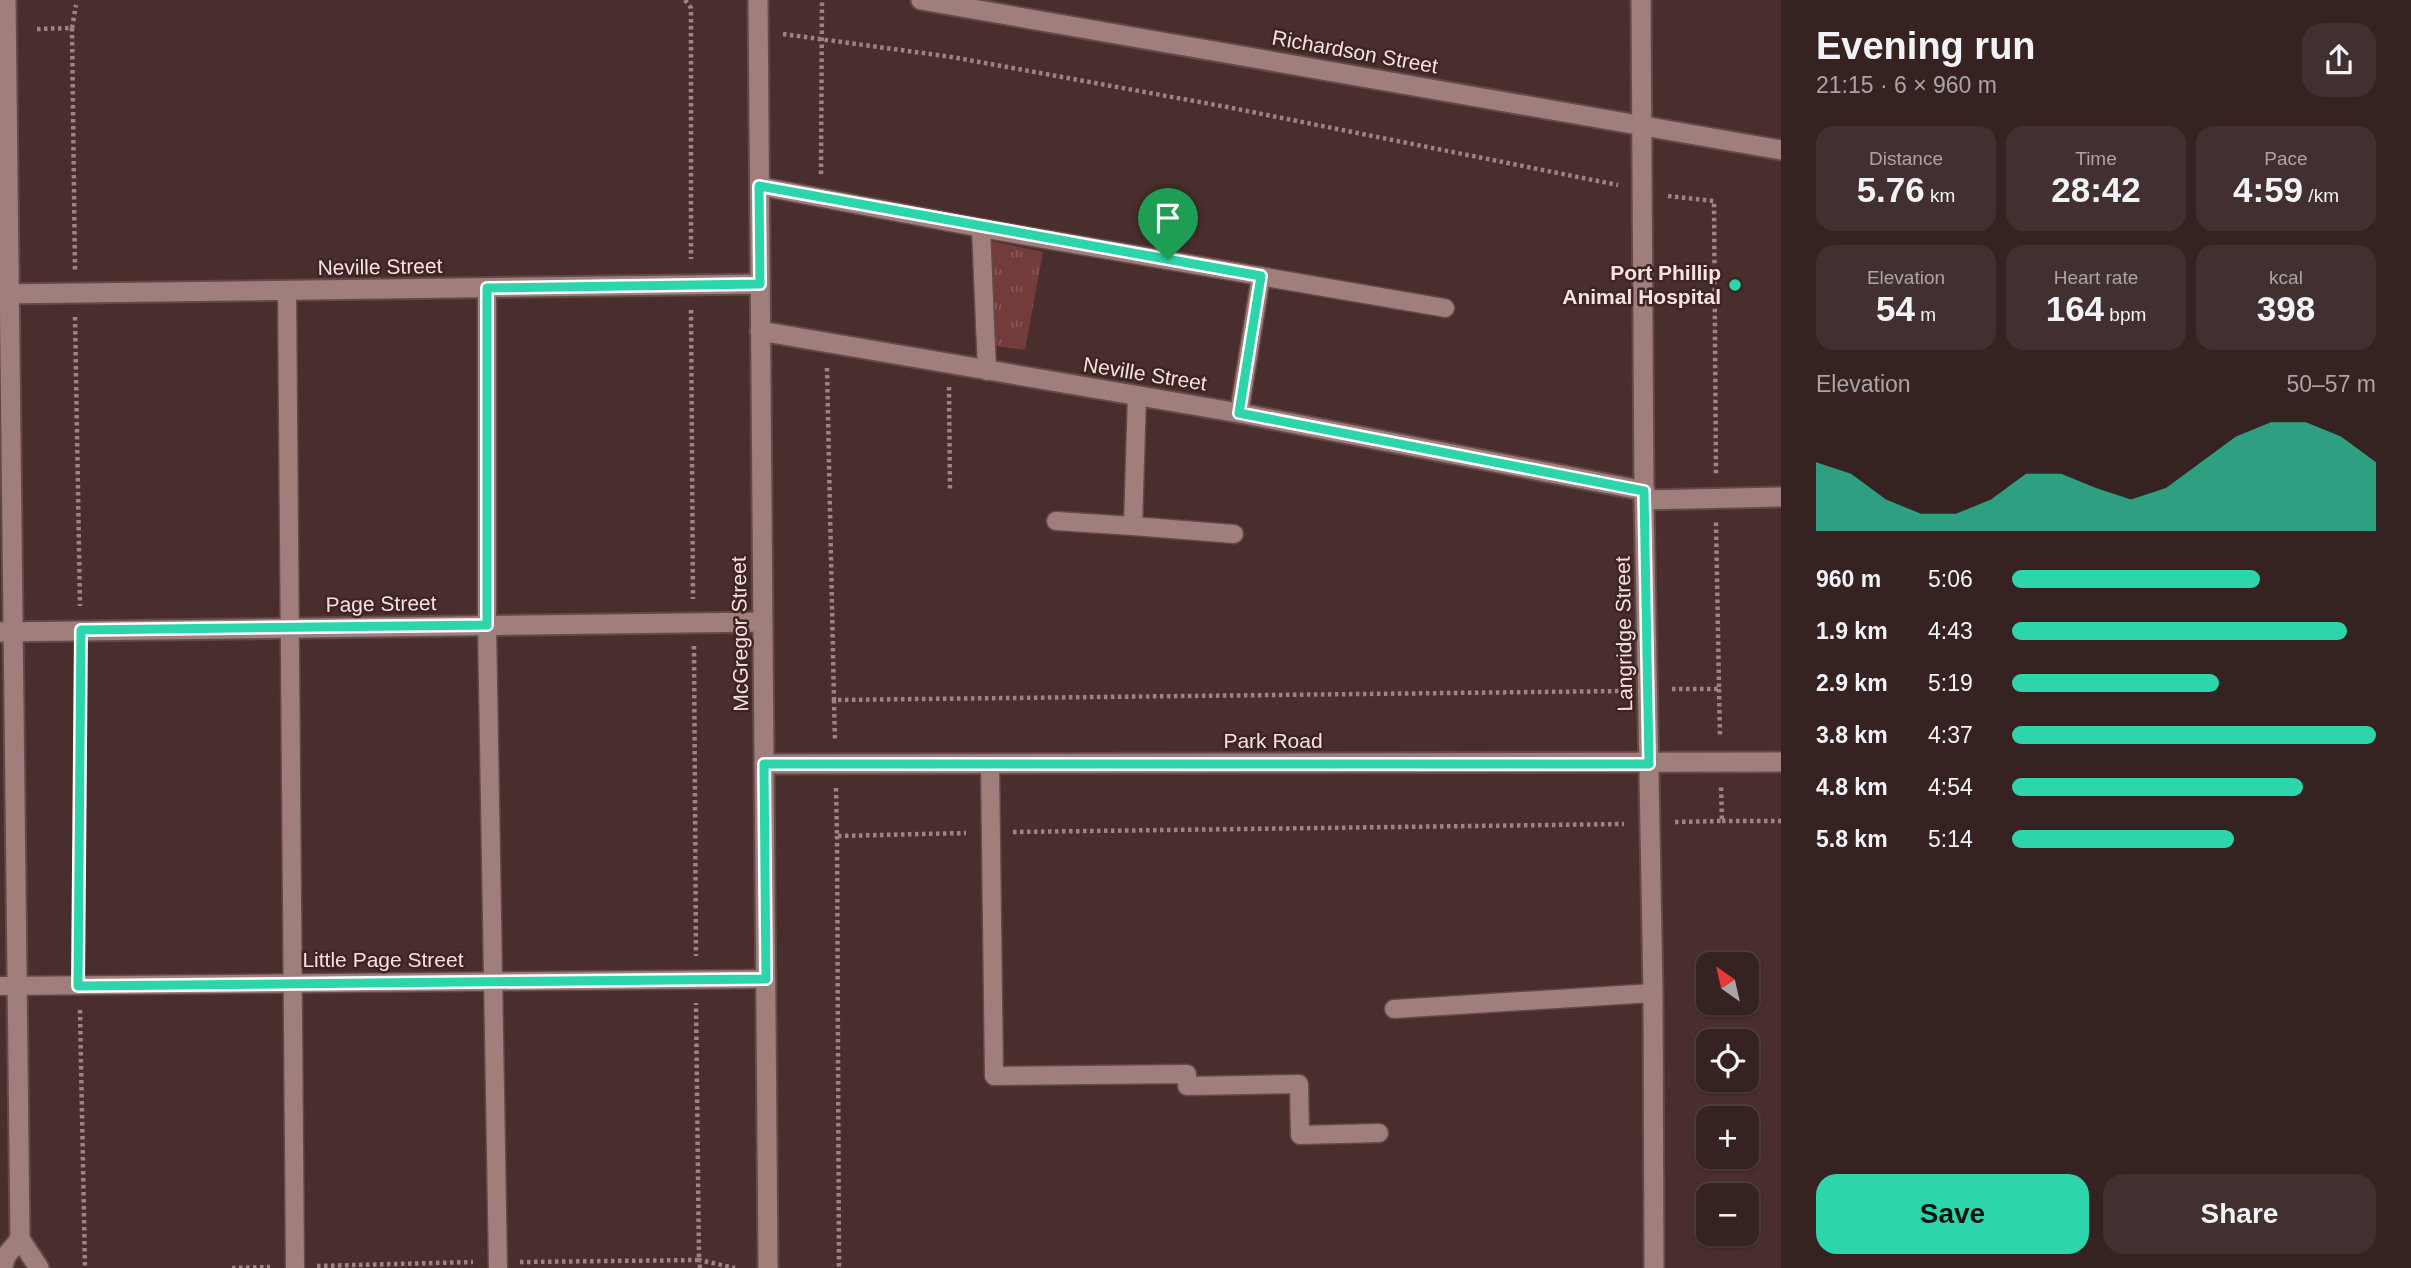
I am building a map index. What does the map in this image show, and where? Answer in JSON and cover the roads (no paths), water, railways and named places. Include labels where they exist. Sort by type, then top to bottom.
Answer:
[{"type":"street","points":[[6,0],[5,631],[9,986],[20,1239],[39,1268]]},
{"type":"street","name":"McGregor Street","points":[[758,0],[768,1268]]},
{"type":"street","name":"Richardson Street","points":[[921,0],[1781,150]]},
{"type":"street","name":"Langridge Street","points":[[1642,0],[1644,496],[1653,993],[1654,1268]]},
{"type":"street","name":"Neville Street","points":[[5,294],[760,284]]},
{"type":"street","name":"Neville Street","points":[[761,331],[1239,413],[1644,496],[1781,497]]},
{"type":"street","name":"Page Street","points":[[5,631],[762,622]]},
{"type":"street","name":"Park Road","points":[[764,764],[1781,762]]},
{"type":"street","points":[[2,1268],[6,1256],[20,1239]]},
{"type":"lane","points":[[759,186],[981,228],[1445,307]]},
{"type":"lane","points":[[981,228],[986,371]]},
{"type":"lane","points":[[1239,413],[1261,276]]},
{"type":"lane","points":[[487,288],[487,625],[498,1268]]},
{"type":"lane","points":[[287,290],[295,1267]]},
{"type":"lane","points":[[1133,526],[1137,395]]},
{"type":"lane","points":[[1056,521],[1234,534]]},
{"type":"lane","points":[[990,764],[994,1076],[1187,1074],[1187,1086],[1299,1084],[1300,1135],[1379,1133]]},
{"type":"lane","name":"Little Page Street","points":[[9,986],[766,979]]},
{"type":"lane","points":[[1394,1009],[1653,993]]},
{"type":"place","name":"Port Phillip Animal Hospital","points":[[1735,285]]}]
